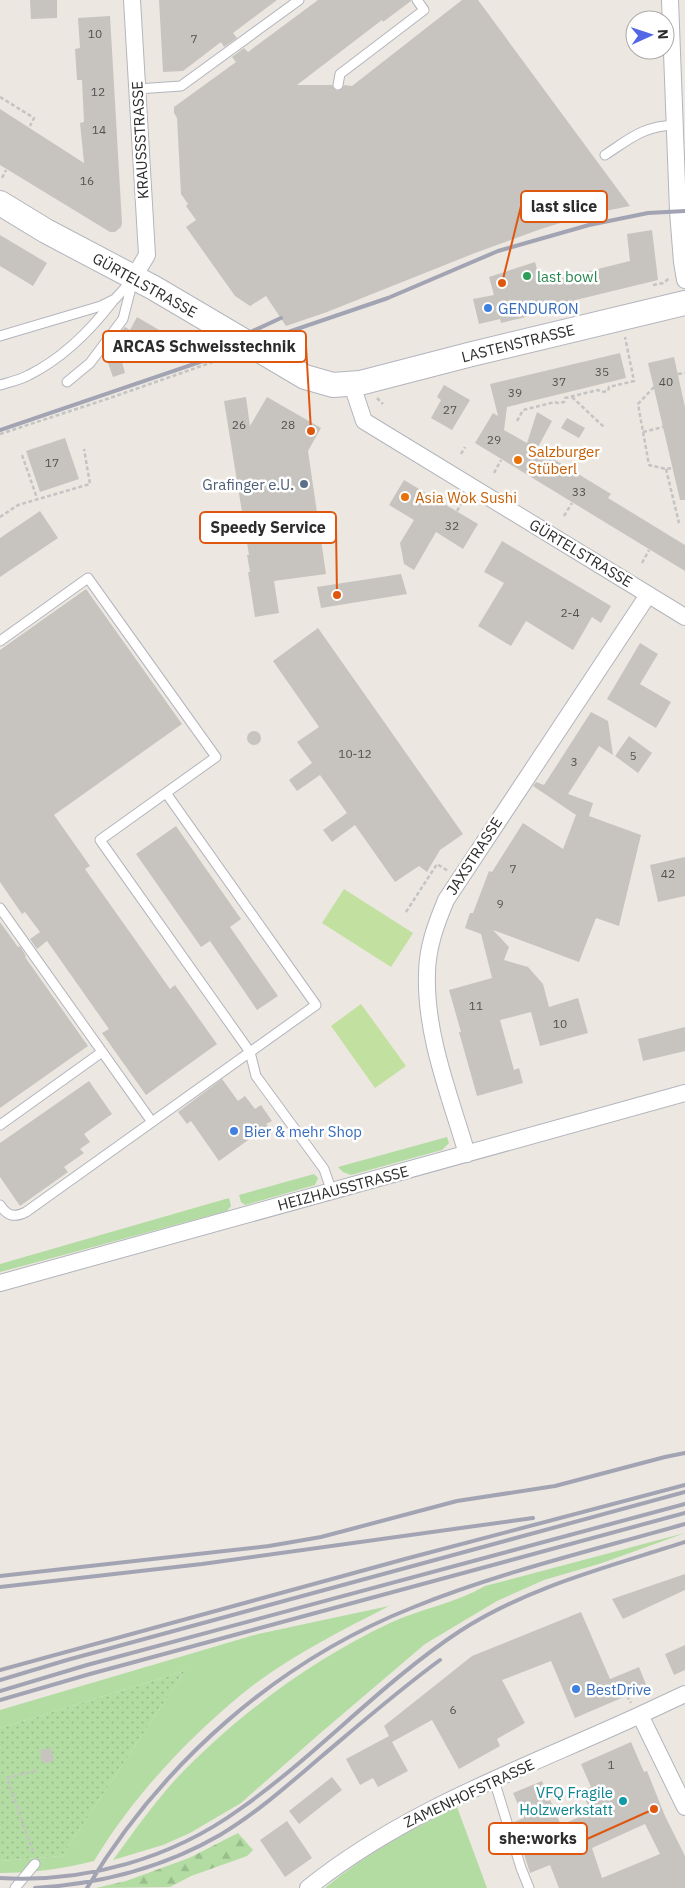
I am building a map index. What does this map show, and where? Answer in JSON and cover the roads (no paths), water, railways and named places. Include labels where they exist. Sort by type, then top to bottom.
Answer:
[{"type":"main road","name":"GÜRTELSTRASSE","points":[[0,203],[46,231],[134,277],[305,377],[333,386],[352,385]]},
{"type":"main road","name":"LASTENSTRASSE","points":[[352,385],[685,303]]},
{"type":"street","name":"KRAUSSSTRASSE","points":[[132,0],[147,255],[134,277]]},
{"type":"street","points":[[670,0],[679,128],[685,280]]},
{"type":"street","name":"GÜRTELSTRASSE","points":[[352,385],[364,421],[685,617]]},
{"type":"street","name":"JAXSTRASSE","points":[[467,1154],[435,1047],[429,1012],[426,974],[436,924],[446,900],[648,595]]},
{"type":"street","name":"HEIZHAUSSTRASSE","points":[[0,1283],[332,1192],[685,1092]]},
{"type":"street","name":"ZAMENHOFSTRASSE","points":[[308,1888],[349,1856],[417,1816],[685,1694]]},
{"type":"street","points":[[640,1715],[685,1808]]},
{"type":"lane","points":[[137,88],[181,86],[299,0]]},
{"type":"lane","points":[[338,85],[340,74],[424,10],[417,0]]},
{"type":"lane","points":[[605,155],[646,129],[656,126],[679,128]]},
{"type":"lane","points":[[0,385],[28,376],[49,364],[71,347],[98,320],[134,277]]},
{"type":"lane","points":[[67,382],[90,363],[122,319],[134,277]]},
{"type":"lane","points":[[0,336],[83,312],[115,299]]},
{"type":"lane","points":[[0,641],[88,578],[216,757],[100,840],[250,1052],[256,1076],[324,1169],[332,1192]]},
{"type":"lane","points":[[0,1205],[11,1216],[26,1212],[316,1005],[166,793]]},
{"type":"lane","points":[[0,908],[152,1122]]},
{"type":"lane","points":[[0,1125],[102,1052]]},
{"type":"lane","points":[[494,1780],[521,1868],[530,1888]]},
{"type":"lane","points":[[14,1888],[35,1864]]},
{"type":"railway","points":[[0,430],[388,298],[498,251],[589,225],[648,213],[685,211]]},
{"type":"railway","points":[[201,355],[281,318]]},
{"type":"railway","points":[[0,1576],[269,1546],[321,1537],[457,1501],[555,1486],[685,1453]]},
{"type":"railway","points":[[0,1670],[405,1559],[685,1485]]},
{"type":"railway","points":[[0,1680],[67,1660],[685,1492]]},
{"type":"railway","points":[[0,1691],[87,1665],[685,1504]]},
{"type":"railway","points":[[0,1700],[685,1513]]},
{"type":"railway","points":[[0,1587],[202,1564],[533,1518]]},
{"type":"railway","points":[[87,1888],[117,1842],[150,1799],[187,1758],[227,1721],[270,1687],[316,1656],[364,1629],[447,1594],[548,1562],[685,1524]]},
{"type":"railway","points":[[0,1878],[32,1879],[95,1872],[126,1864],[185,1842],[213,1827],[268,1788],[403,1673],[460,1631],[513,1602],[541,1590],[569,1579],[685,1542]]},
{"type":"railway","points":[[35,1888],[83,1883],[130,1872],[176,1857],[220,1835],[272,1798],[380,1707],[440,1660]]},
{"type":"place","name":"last bowl","points":[[527,276]]},
{"type":"place","name":"last slice","points":[[502,283]]},
{"type":"place","name":"GENDURON","points":[[488,308]]},
{"type":"place","name":"ARCAS Schweisstechnik","points":[[311,431]]},
{"type":"place","name":"Salzburger Stüberl","points":[[518,460]]},
{"type":"place","name":"Grafinger e.U.","points":[[304,484]]},
{"type":"place","name":"Asia Wok Sushi","points":[[405,497]]},
{"type":"place","name":"Speedy Service","points":[[337,595]]},
{"type":"place","name":"Bier & mehr Shop","points":[[234,1131]]},
{"type":"place","name":"BestDrive","points":[[576,1689]]},
{"type":"place","name":"VFQ Fragile Holzwerkstatt","points":[[623,1801]]},
{"type":"place","name":"she:works","points":[[654,1809]]}]
